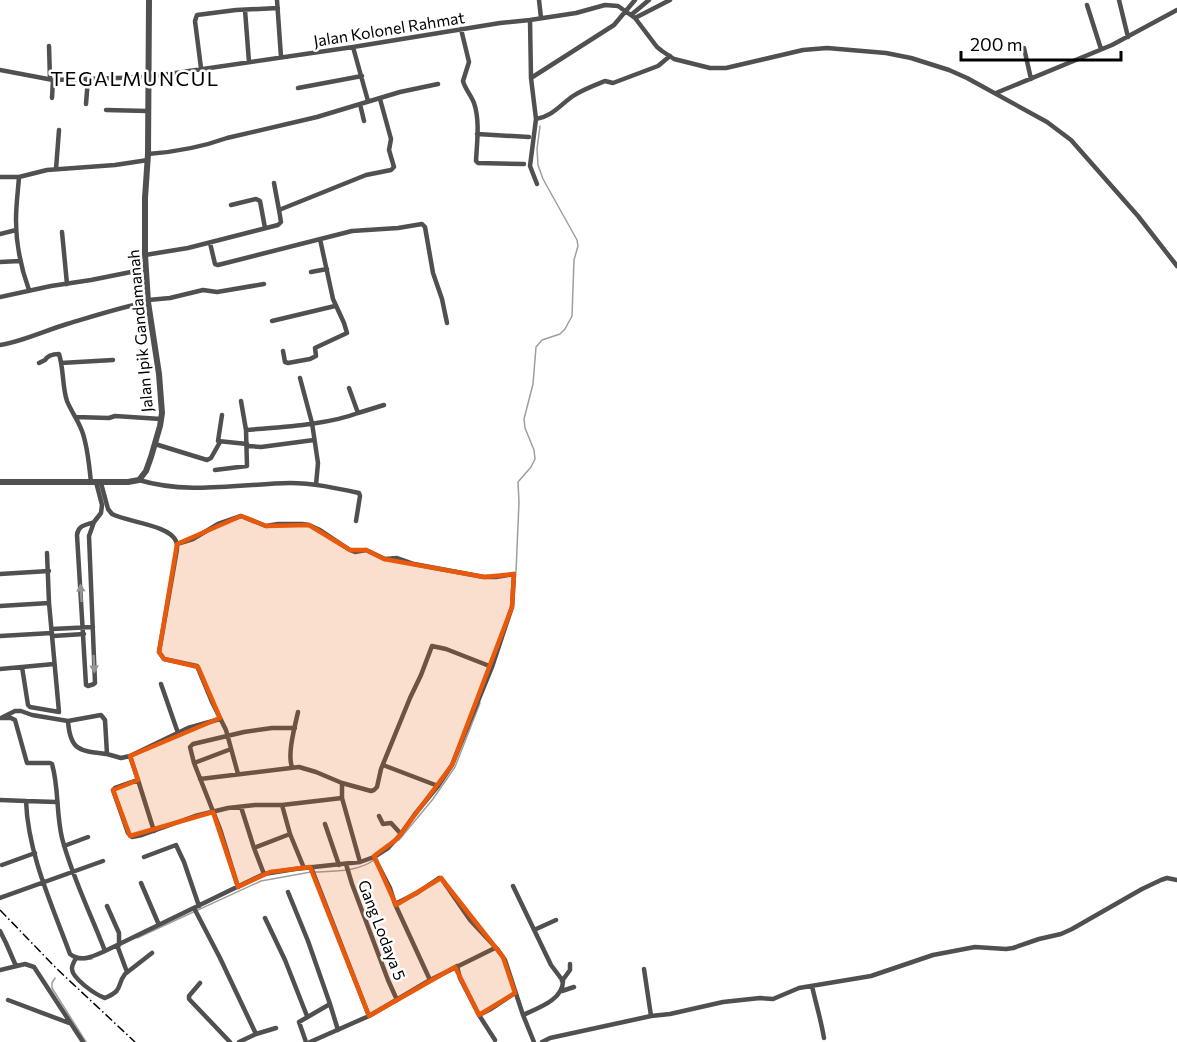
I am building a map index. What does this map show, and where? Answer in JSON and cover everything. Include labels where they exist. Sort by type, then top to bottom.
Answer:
[{"type":"street","name":"Jalan Ipik Gandamanah","points":[[139,480],[146,471],[155,444],[161,419],[162,402],[148,301],[145,255],[149,0]]},
{"type":"street","points":[[277,0],[281,57]]},
{"type":"street","points":[[539,0],[541,18]]},
{"type":"street","points":[[631,15],[635,0]]},
{"type":"street","points":[[531,78],[631,15],[649,0]]},
{"type":"street","points":[[631,15],[670,0]]},
{"type":"street","points":[[1119,0],[1128,37]]},
{"type":"street","name":"Jalan Kolonel Rahmat","points":[[0,70],[51,79],[148,77],[576,13],[617,3],[631,15],[667,59],[717,69],[814,48],[839,48],[911,58],[949,70],[980,84],[1047,122],[1071,140],[1138,216],[1177,266]]},
{"type":"street","points":[[1087,5],[1101,49]]},
{"type":"street","points":[[201,68],[196,15],[278,8]]},
{"type":"street","points":[[245,10],[249,62]]},
{"type":"street","points":[[996,93],[1128,37],[1177,10]]},
{"type":"street","points":[[530,20],[531,78],[536,119],[530,166],[537,184]]},
{"type":"street","points":[[461,29],[470,62],[463,81],[474,104],[477,134],[476,160],[478,163],[524,164]]},
{"type":"street","points":[[49,46],[52,98]]},
{"type":"street","points":[[353,47],[368,101]]},
{"type":"street","points":[[1023,48],[1030,79]]},
{"type":"street","points":[[536,119],[549,116],[575,95],[605,81],[613,83],[658,66],[667,59]]},
{"type":"street","points":[[298,88],[362,76]]},
{"type":"street","points":[[86,104],[88,79]]},
{"type":"street","points":[[0,177],[19,177],[56,169],[115,165],[317,117],[400,92],[438,84]]},
{"type":"street","points":[[279,210],[366,175],[393,168],[391,139],[380,99]]},
{"type":"street","points":[[360,104],[364,121]]},
{"type":"street","points":[[106,110],[148,111]]},
{"type":"street","points":[[56,169],[59,130]]},
{"type":"street","points":[[477,134],[529,137]]},
{"type":"street","points":[[19,177],[16,230],[20,261],[30,290]]},
{"type":"street","points":[[145,255],[210,243],[281,223],[274,183]]},
{"type":"street","points":[[231,205],[256,199],[260,201],[265,228]]},
{"type":"street","points":[[210,243],[215,264],[218,266],[352,231],[422,224],[425,227],[433,273],[447,324]]},
{"type":"street","points":[[0,234],[16,230]]},
{"type":"street","points":[[62,232],[67,284]]},
{"type":"street","points":[[283,351],[285,362],[288,363],[310,359],[316,356],[317,347],[347,333],[335,306],[320,239]]},
{"type":"street","points":[[0,262],[20,261]]},
{"type":"street","points":[[0,297],[146,269]]},
{"type":"street","points":[[311,272],[327,269]]},
{"type":"street","points":[[0,345],[26,340],[92,316],[148,301],[203,290],[217,292],[264,284]]},
{"type":"street","points":[[272,321],[335,306]]},
{"type":"street","points":[[39,363],[46,357],[59,354],[68,402],[82,430],[102,504],[101,513],[94,522],[89,536],[95,683],[88,686],[86,685],[77,535],[80,528],[94,522]]},
{"type":"street","points":[[61,363],[113,360]]},
{"type":"street","points":[[300,378],[315,440],[318,463],[316,485]]},
{"type":"street","points":[[349,388],[358,413]]},
{"type":"street","points":[[215,470],[245,467],[247,463],[246,430],[241,401]]},
{"type":"street","points":[[246,430],[312,423],[350,416],[384,405]]},
{"type":"street","points":[[155,444],[207,460],[214,455],[220,442],[218,441],[222,415]]},
{"type":"street","points":[[75,417],[109,418],[115,416],[161,419]]},
{"type":"street","points":[[220,442],[261,447],[315,440]]},
{"type":"street","points":[[0,482],[128,482],[139,480],[154,485],[224,488],[292,483],[316,485],[359,493],[356,521]]},
{"type":"street","points":[[96,482],[112,514],[170,534],[177,544],[159,652],[164,659],[197,666],[227,736],[238,774]]},
{"type":"street","points":[[26,801],[30,835],[35,853],[70,954],[76,958],[87,958],[118,946],[264,874],[339,865],[347,868],[375,858],[401,834],[449,771],[492,667],[512,607],[514,574],[484,577],[414,564],[398,558],[385,559],[366,550],[355,552],[350,550],[309,525],[266,526],[241,516],[218,524],[193,539],[177,544]]},
{"type":"street","points":[[77,544],[90,543]]},
{"type":"street","points":[[22,668],[28,705],[57,712],[59,710],[49,603],[47,553]]},
{"type":"street","points":[[0,574],[49,571]]},
{"type":"street","points":[[0,606],[49,603]]},
{"type":"street","points":[[83,631],[93,627]]},
{"type":"street","points":[[0,636],[83,631],[93,633]]},
{"type":"street","points":[[200,778],[299,767],[372,791],[377,787],[383,765],[432,646],[492,667]]},
{"type":"street","points":[[0,669],[54,664]]},
{"type":"street","points":[[161,684],[178,733]]},
{"type":"street","points":[[0,718],[15,711],[68,721],[94,715],[102,716],[105,720],[107,754]]},
{"type":"street","points":[[292,767],[290,760],[298,712]]},
{"type":"street","points":[[0,718],[15,720],[27,764],[52,764],[64,846],[105,951]]},
{"type":"street","points":[[68,721],[69,733],[78,749],[121,758],[130,756],[188,728],[220,719]]},
{"type":"street","points":[[238,887],[190,747],[192,744],[244,732],[295,728]]},
{"type":"street","points":[[194,763],[231,749]]},
{"type":"street","points":[[130,756],[154,831]]},
{"type":"street","points":[[383,765],[438,786]]},
{"type":"street","points":[[138,780],[113,790],[130,836],[142,835],[213,812],[242,807],[342,798]]},
{"type":"street","points":[[342,783],[342,798],[360,862]]},
{"type":"street","points":[[0,800],[56,802]]},
{"type":"street","points":[[282,805],[290,834],[304,868]]},
{"type":"street","points":[[242,807],[264,874]]},
{"type":"street","points":[[379,816],[383,824],[391,823],[401,834]]},
{"type":"street","points":[[325,824],[339,865]]},
{"type":"street","points":[[254,848],[290,834]]},
{"type":"street","points":[[64,846],[88,837]]},
{"type":"street","points":[[144,857],[176,845],[184,862],[198,917],[256,1034]]},
{"type":"street","points":[[2,865],[35,853]]},
{"type":"street","points":[[375,858],[430,980]]},
{"type":"street","points":[[0,898],[104,861]]},
{"type":"street","name":"Gang Lodaya 5","points":[[347,868],[397,1000]]},
{"type":"street","points":[[311,870],[369,1016]]},
{"type":"street","points":[[395,904],[441,878],[470,920],[506,964],[534,1042]]},
{"type":"street","points":[[542,1042],[550,1038],[651,1016],[736,1000],[773,999],[791,990],[871,975],[954,950],[975,947],[1006,949],[1061,934],[1161,880],[1167,878],[1177,880]]},
{"type":"street","points":[[141,883],[159,925]]},
{"type":"street","points":[[513,886],[551,965],[564,984],[550,1003],[523,1015]]},
{"type":"street","points":[[288,892],[315,959],[338,1030]]},
{"type":"street","points":[[106,906],[119,933],[118,946],[127,972]]},
{"type":"street","points":[[265,918],[285,960],[307,1016]]},
{"type":"street","points":[[534,930],[556,920]]},
{"type":"street","points":[[0,931],[16,966]]},
{"type":"street","points":[[330,1004],[299,1022],[308,1042],[369,1016],[430,980],[495,948]]},
{"type":"street","points":[[76,958],[72,972],[92,991],[105,999],[117,991],[127,972],[152,953]]},
{"type":"street","points":[[0,970],[25,964],[34,967],[83,1042]]},
{"type":"street","points":[[562,981],[570,970],[570,964]]},
{"type":"street","points":[[457,966],[460,978],[479,1016],[495,1040]]},
{"type":"street","points":[[644,969],[651,1016]]},
{"type":"street","points":[[200,983],[189,999],[230,1042]]},
{"type":"street","points":[[812,986],[824,1038]]},
{"type":"street","points":[[561,991],[574,987]]},
{"type":"street","points":[[479,1016],[515,993]]},
{"type":"street","points":[[8,1000],[69,1023]]},
{"type":"street","points":[[239,1042],[276,1028]]},
{"type":"highlighted area","points":[[241,516],[266,526],[309,525],[350,550],[366,550],[384,559],[484,577],[514,574],[512,607],[452,765],[397,839],[374,856],[396,905],[441,878],[503,957],[515,993],[479,1015],[455,967],[369,1016],[310,867],[270,872],[238,887],[213,812],[130,836],[113,790],[138,780],[130,756],[220,718],[198,667],[164,659],[159,652],[177,544]]},
{"type":"waterway","points":[[516,572],[518,482],[535,459],[524,419],[533,384],[536,347],[542,340],[560,334],[572,316],[574,260],[578,246],[538,165],[537,149],[540,126]]},
{"type":"waterway","points":[[399,840],[433,799],[455,767],[480,703]]},
{"type":"waterway","points":[[315,872],[353,869],[374,860]]},
{"type":"waterway","points":[[137,938],[261,881],[311,872]]},
{"type":"waterway","points":[[78,960],[92,959]]},
{"type":"waterway","points":[[55,978],[52,988],[86,1042]]},
{"type":"railway","points":[[0,910],[57,969],[135,1042]]},
{"type":"district","name":"TEGALMUNCUL","points":[[135,79]]}]
